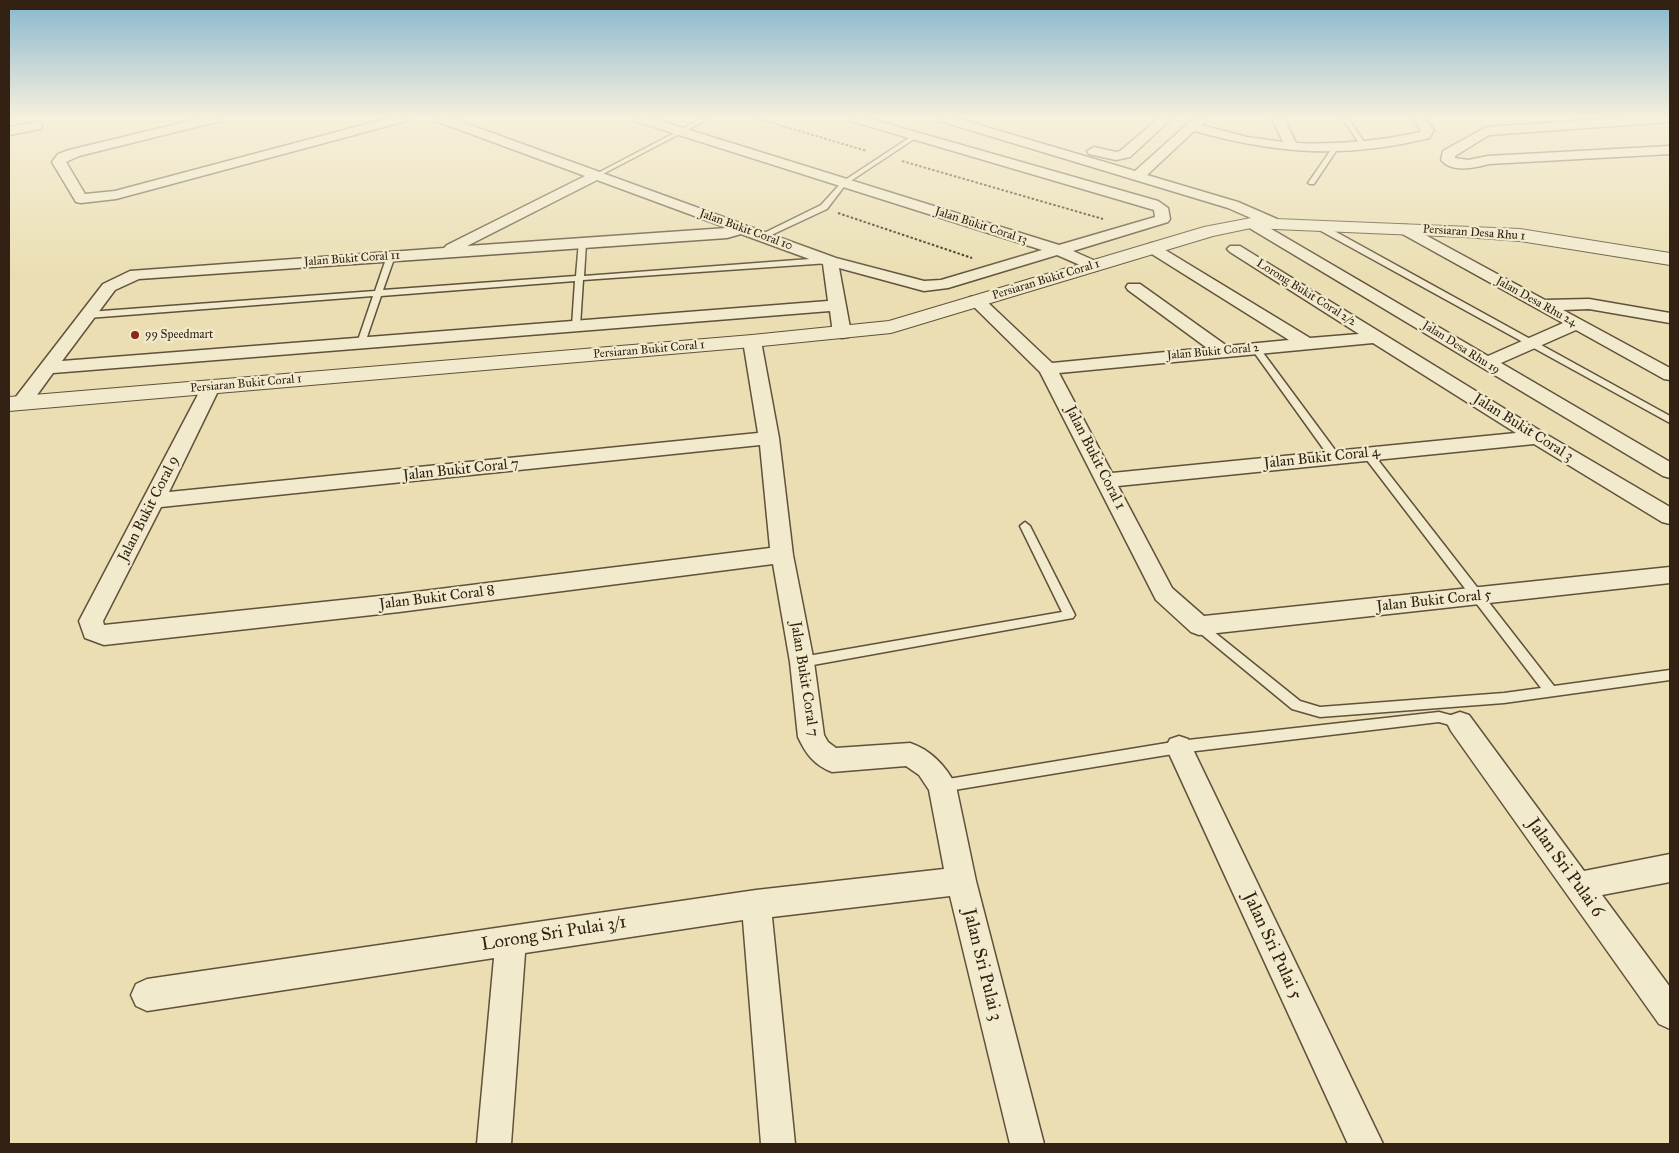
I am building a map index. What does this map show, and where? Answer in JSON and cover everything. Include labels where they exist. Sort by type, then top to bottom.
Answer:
[{"type":"street","points":[[65,172],[81,198],[116,196],[205,172]]},
{"type":"street","name":"Jalan Bukit Coral 10","points":[[587,172],[830,261],[924,286],[942,285],[1163,220],[1160,208],[1153,204],[1042,172]]},
{"type":"street","name":"Jalan Bukit Coral 13","points":[[809,172],[1058,250],[1094,266]]},
{"type":"street","points":[[1133,172],[1233,204],[1276,223]]},
{"type":"street","points":[[443,253],[596,175]]},
{"type":"street","name":"Persiaran Bukit Coral 1","points":[[15,403],[752,341],[891,327],[1210,231],[1251,223],[1276,223]]},
{"type":"street","name":"Jalan Desa Rhu 19","points":[[1251,223],[1670,472]]},
{"type":"street","name":"Persiaran Desa Rhu 1","points":[[1276,223],[1520,235],[1670,259]]},
{"type":"street","name":"Jalan Desa Rhu 24","points":[[1402,228],[1670,375]]},
{"type":"street","name":"Jalan Bukit Coral 11","points":[[15,403],[47,368],[109,287],[136,274],[727,233],[742,229]]},
{"type":"street","points":[[1152,248],[1307,344]]},
{"type":"street","name":"Lorong Bukit Coral 2/2","points":[[1235,249],[1378,337]]},
{"type":"street","points":[[830,261],[842,333]]},
{"type":"street","points":[[1134,288],[1222,351]]},
{"type":"street","name":"Jalan Bukit Coral 1","points":[[976,302],[1048,369],[1164,594],[1198,626]]},
{"type":"street","points":[[1542,305],[1589,304],[1670,318]]},
{"type":"street","points":[[47,368],[837,305]]},
{"type":"street","points":[[1486,363],[1576,324]]},
{"type":"street","name":"Jalan Bukit Coral 2","points":[[1048,369],[1378,337]]},
{"type":"street","name":"Jalan Bukit Coral 3","points":[[1378,337],[1537,437],[1670,517]]},
{"type":"street","name":"Jalan Bukit Coral 7","points":[[752,341],[768,438],[782,555],[802,662],[811,737],[819,750],[832,760],[910,754],[928,767],[942,786]]},
{"type":"street","name":"Jalan Bukit Coral 9","points":[[93,631],[91,621],[211,387]]},
{"type":"street","name":"Jalan Bukit Coral 4","points":[[1106,480],[1537,437]]},
{"type":"street","name":"Jalan Bukit Coral 7","points":[[154,501],[768,438]]},
{"type":"street","name":"Jalan Bukit Coral 8","points":[[93,631],[104,636],[124,634],[399,603],[782,555]]},
{"type":"street","name":"Jalan Bukit Coral 5","points":[[1198,626],[1670,575]]},
{"type":"street","name":"Jalan Sri Pulai 6","points":[[1460,723],[1670,1013]]},
{"type":"street","name":"Jalan Sri Pulai 5","points":[[1179,747],[1366,1144]]},
{"type":"street","name":"Jalan Sri Pulai 3","points":[[942,786],[961,881],[1027,1144]]},
{"type":"street","points":[[1578,886],[1670,868]]},
{"type":"street","name":"Lorong Sri Pulai 3/1","points":[[148,995],[756,904],[961,881]]},
{"type":"street","points":[[756,904],[778,1144]]},
{"type":"street","points":[[494,1144],[511,940]]},
{"type":"lane","points":[[596,175],[602,172]]},
{"type":"lane","points":[[762,236],[824,208],[844,183],[861,172]]},
{"type":"lane","points":[[1312,183],[1319,172]]},
{"type":"lane","points":[[1316,224],[1670,420]]},
{"type":"lane","points":[[576,326],[582,243]]},
{"type":"lane","points":[[360,343],[391,256]]},
{"type":"lane","points":[[88,315],[810,260],[830,261]]},
{"type":"lane","points":[[1255,348],[1334,456]]},
{"type":"lane","points":[[1367,453],[1550,691]]},
{"type":"lane","points":[[802,662],[1069,615],[1025,526]]},
{"type":"lane","points":[[1198,626],[1296,705],[1320,712],[1504,698],[1670,675]]},
{"type":"lane","points":[[942,786],[1179,747],[1439,717],[1460,723]]},
{"type":"path","points":[[939,172],[1133,228]]},
{"type":"path","points":[[824,208],[1000,268]]},
{"type":"place","name":"99 Speedmart","points":[[135,335]]}]
